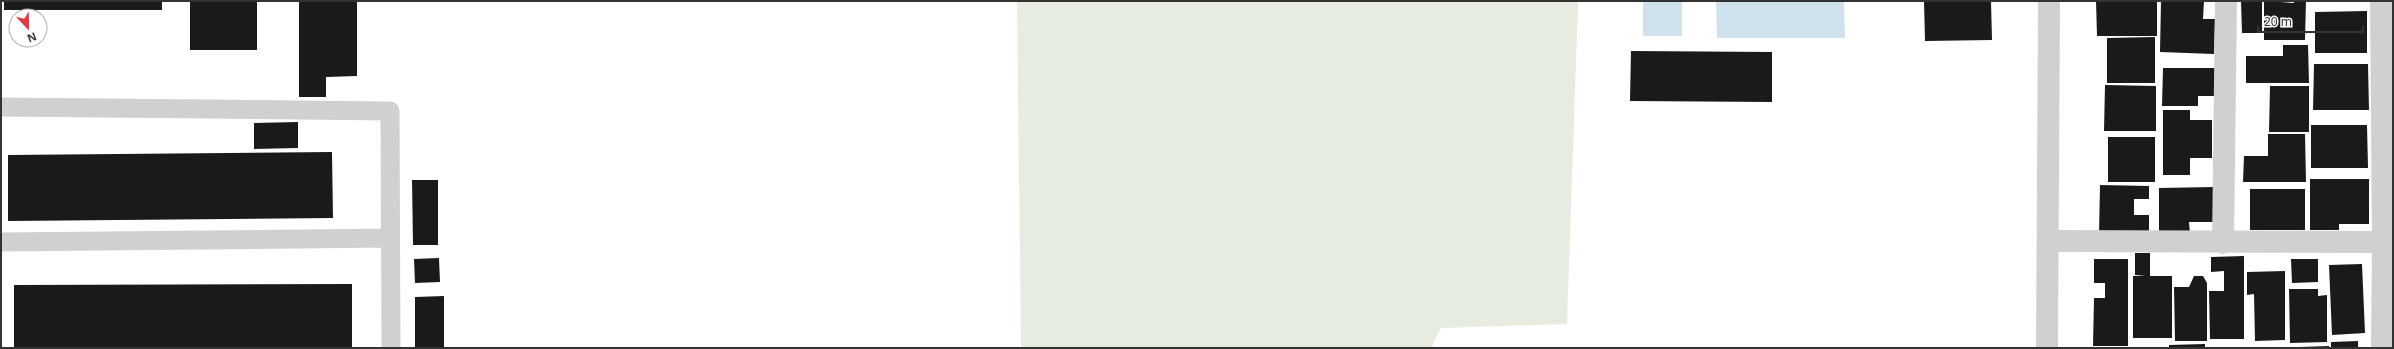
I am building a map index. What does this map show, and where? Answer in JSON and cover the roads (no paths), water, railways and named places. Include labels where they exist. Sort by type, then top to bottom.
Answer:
[{"type":"street","points":[[2048,348],[2049,1]]},
{"type":"street","points":[[2223,243],[2226,1]]},
{"type":"street","points":[[2381,1],[2383,242],[2382,348]]},
{"type":"street","points":[[2048,241],[2223,243],[2383,242]]},
{"type":"lane","points":[[1,107],[390,111],[390,348]]},
{"type":"lane","points":[[1,242],[390,238]]},
{"type":"water","points":[[1643,1],[1682,1],[1682,36],[1643,36]]},
{"type":"water","points":[[1716,1],[1844,1],[1845,38],[1717,38]]}]
